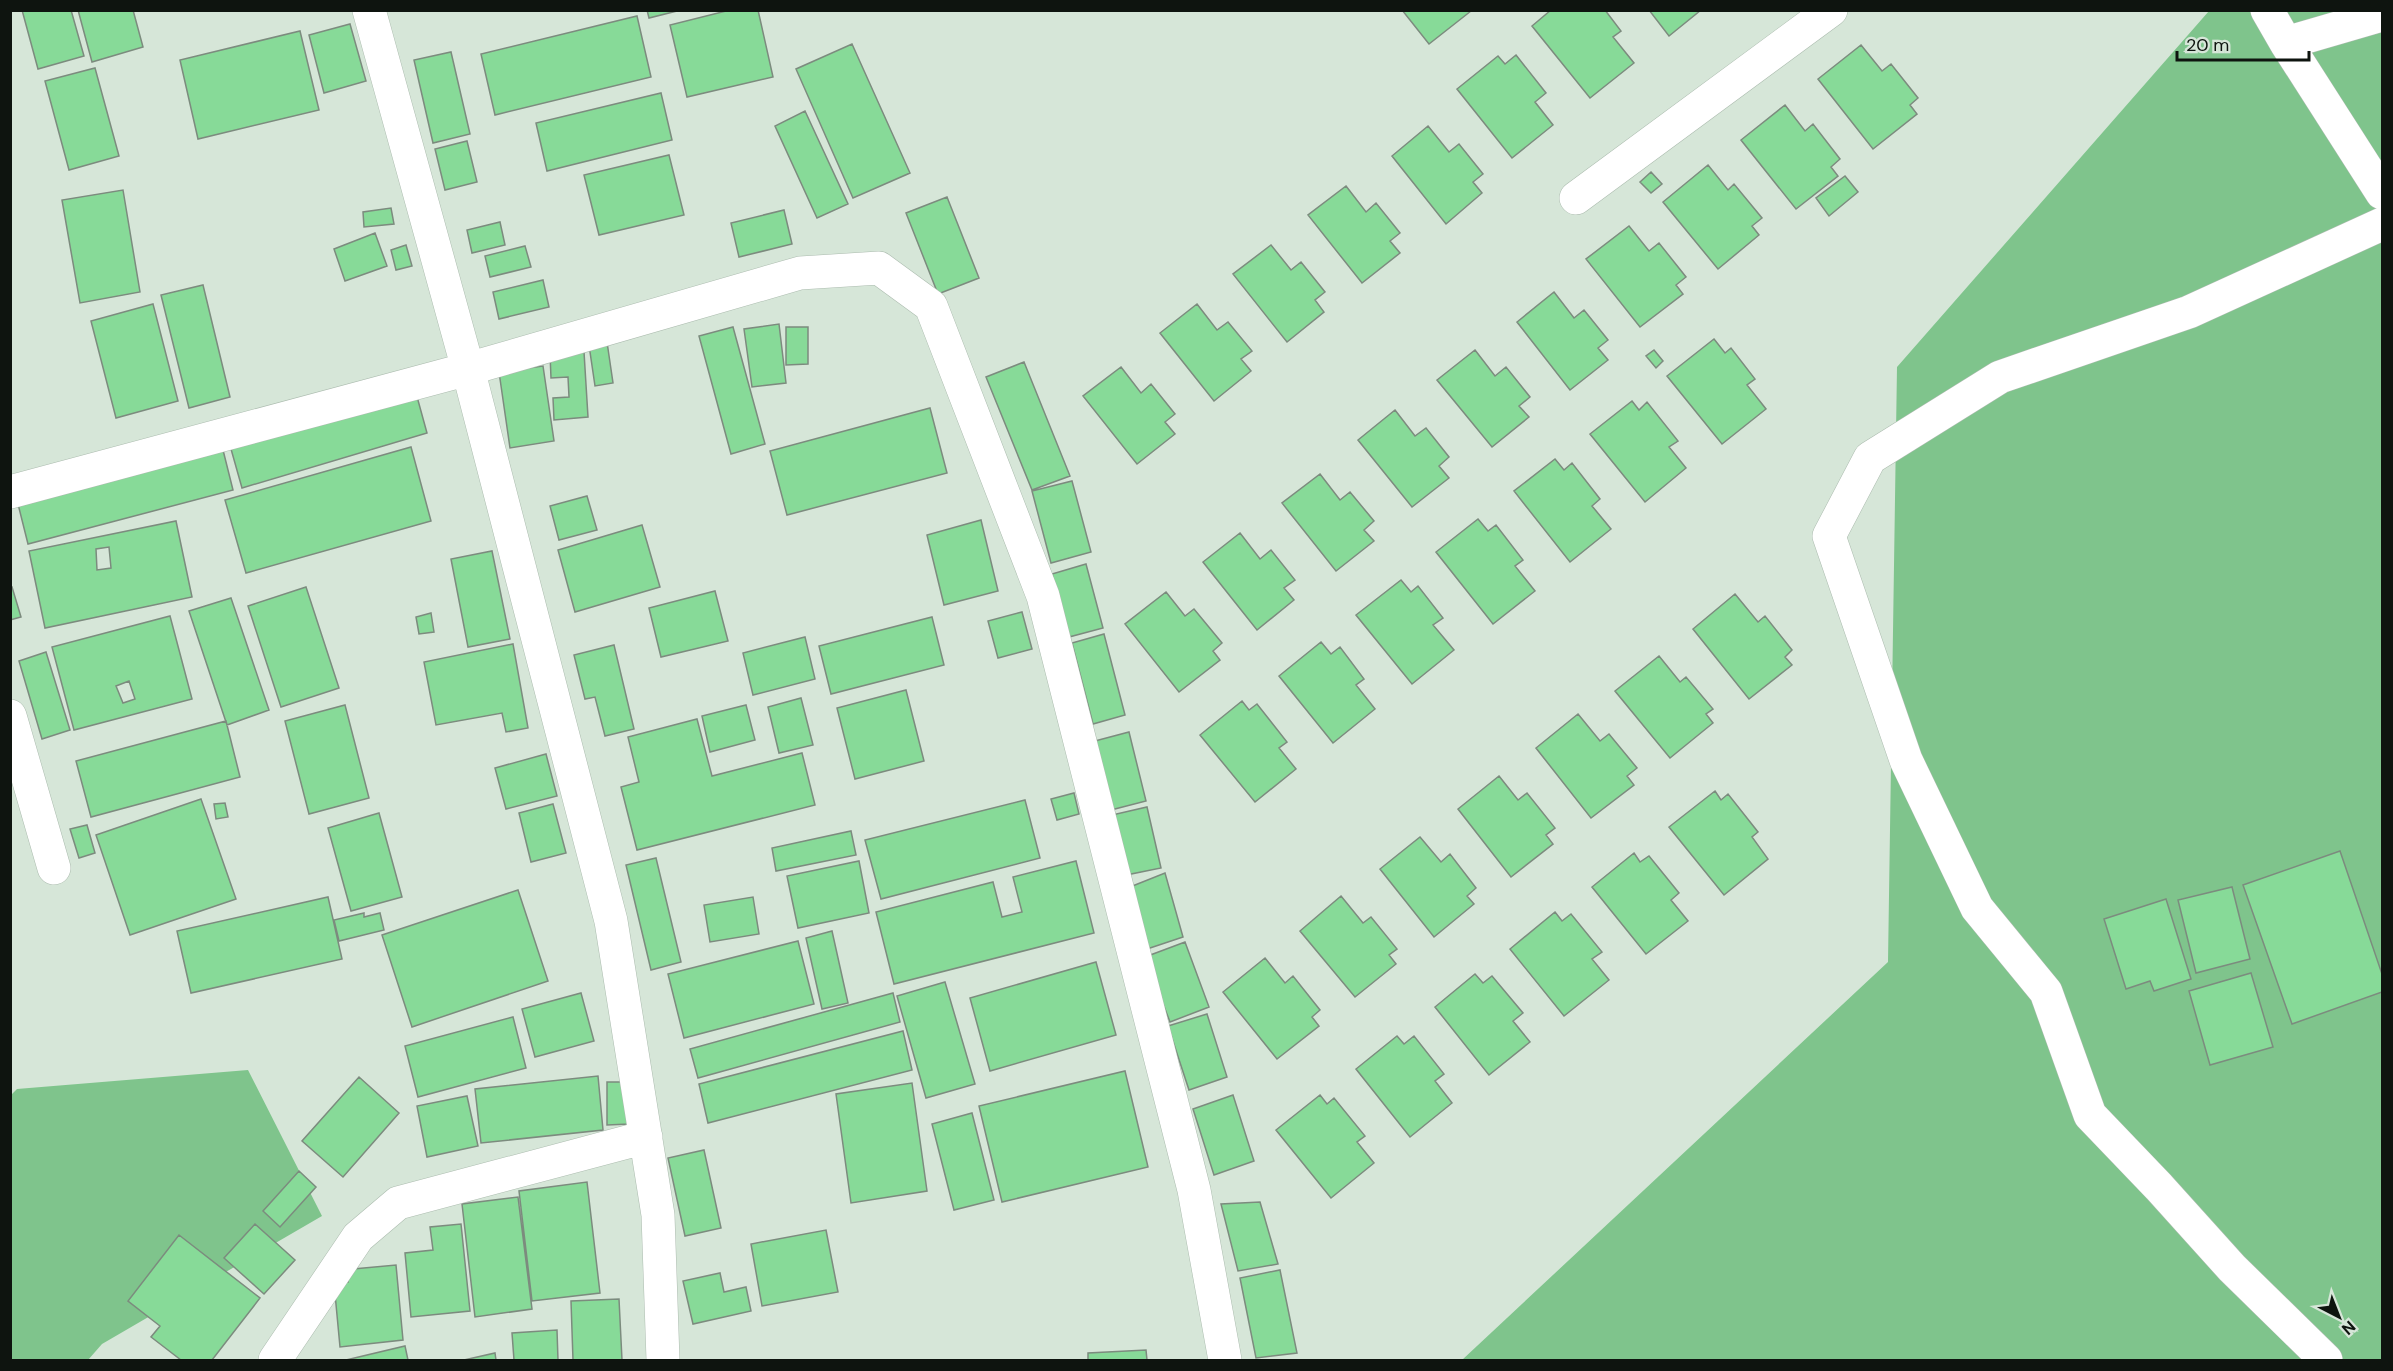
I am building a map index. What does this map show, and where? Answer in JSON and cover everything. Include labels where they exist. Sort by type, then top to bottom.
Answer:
[{"type":"street","points":[[369,10],[468,369],[611,921],[658,1215],[663,1360]]},
{"type":"street","points":[[1576,198],[1831,10]]},
{"type":"street","points":[[2267,10],[2286,44],[2382,193]]},
{"type":"street","points":[[2286,44],[2382,15]]},
{"type":"street","points":[[2326,1360],[2232,1268],[2090,1115],[2046,992],[1977,908],[1906,760],[1829,536],[1870,458],[2000,377],[2189,312],[2382,224]]},
{"type":"street","points":[[10,492],[468,369],[800,273],[879,268],[931,306],[1044,596],[1194,1190],[1225,1360]]},
{"type":"street","points":[[10,716],[54,868]]},
{"type":"street","points":[[275,1360],[358,1237],[398,1203],[646,1137]]},
{"type":"green space","points":[[2209,11],[2382,11],[2382,1360],[1462,1360],[1888,962],[1897,367]]},
{"type":"green space","points":[[248,1070],[322,1216],[102,1344],[88,1360],[11,1360],[11,1095],[17,1089]]},
{"type":"building","points":[[22,10],[71,10],[84,56],[38,69]]},
{"type":"building","points":[[78,10],[133,10],[143,47],[92,62]]},
{"type":"building","points":[[647,10],[681,10],[649,18]]},
{"type":"building","points":[[730,10],[758,10],[773,77],[687,97],[670,25]]},
{"type":"building","points":[[1402,10],[1471,10],[1471,11],[1429,44]]},
{"type":"building","points":[[1551,10],[1605,10],[1621,31],[1613,37],[1634,63],[1590,98],[1532,26]]},
{"type":"building","points":[[1649,10],[1701,10],[1669,36]]},
{"type":"building","points":[[637,16],[651,77],[495,115],[481,54]]},
{"type":"building","points":[[350,24],[366,81],[324,93],[309,35]]},
{"type":"building","points":[[300,31],[319,110],[198,139],[180,60]]},
{"type":"building","points":[[852,44],[910,173],[853,198],[796,69]]},
{"type":"building","points":[[1861,45],[1882,71],[1891,64],[1918,98],[1910,105],[1917,114],[1873,149],[1818,79]]},
{"type":"building","points":[[451,52],[470,134],[433,143],[414,60]]},
{"type":"building","points":[[1516,55],[1546,93],[1535,102],[1553,125],[1512,158],[1457,89],[1498,56],[1505,64]]},
{"type":"building","points":[[95,68],[119,156],[69,170],[45,81]]},
{"type":"building","points":[[661,93],[672,140],[547,171],[536,123]]},
{"type":"building","points":[[1785,105],[1805,131],[1813,124],[1840,159],[1831,167],[1838,176],[1796,209],[1741,140]]},
{"type":"building","points":[[805,111],[848,204],[817,218],[775,126]]},
{"type":"building","points":[[1428,126],[1449,152],[1459,144],[1483,174],[1473,182],[1482,193],[1446,224],[1392,156]]},
{"type":"building","points":[[467,141],[477,182],[445,190],[435,149]]},
{"type":"building","points":[[669,155],[684,215],[599,235],[584,175]]},
{"type":"building","points":[[1708,165],[1728,190],[1734,184],[1762,218],[1752,226],[1759,235],[1718,269],[1663,202]]},
{"type":"building","points":[[1651,172],[1662,184],[1651,193],[1640,182]]},
{"type":"building","points":[[1845,176],[1858,192],[1829,216],[1816,198]]},
{"type":"building","points":[[1346,186],[1366,212],[1376,203],[1400,233],[1390,241],[1400,253],[1362,283],[1308,215]]},
{"type":"building","points":[[123,190],[140,292],[80,303],[62,200]]},
{"type":"building","points":[[947,197],[979,278],[938,294],[906,213]]},
{"type":"building","points":[[391,208],[394,224],[364,227],[363,212]]},
{"type":"building","points":[[784,210],[792,244],[739,257],[731,223]]},
{"type":"building","points":[[500,222],[505,245],[472,253],[467,230]]},
{"type":"building","points":[[1629,226],[1649,251],[1659,243],[1686,277],[1676,285],[1683,294],[1640,327],[1586,259]]},
{"type":"building","points":[[375,233],[387,266],[345,281],[334,249]]},
{"type":"building","points":[[406,245],[412,266],[396,270],[391,250]]},
{"type":"building","points":[[1271,245],[1291,270],[1301,262],[1325,292],[1315,300],[1324,312],[1287,342],[1233,274]]},
{"type":"building","points":[[525,246],[531,267],[490,277],[485,256]]},
{"type":"building","points":[[543,280],[549,307],[499,319],[493,292]]},
{"type":"building","points":[[203,285],[230,397],[189,408],[161,295]]},
{"type":"building","points":[[1554,292],[1574,318],[1584,310],[1608,340],[1598,348],[1608,360],[1570,390],[1517,322]]},
{"type":"building","points":[[153,304],[178,401],[116,418],[91,321]]},
{"type":"building","points":[[1197,304],[1217,330],[1228,322],[1252,351],[1241,359],[1251,371],[1214,401],[1160,333]]},
{"type":"building","points":[[779,324],[786,383],[752,387],[744,329]]},
{"type":"building","points":[[733,327],[765,444],[731,454],[699,336]]},
{"type":"building","points":[[786,327],[808,327],[808,364],[786,365]]},
{"type":"building","points":[[1714,339],[1725,353],[1731,348],[1755,379],[1747,385],[1766,409],[1722,444],[1667,376]]},
{"type":"building","points":[[607,342],[613,383],[595,386],[589,345]]},
{"type":"building","points":[[1475,350],[1495,376],[1506,367],[1530,397],[1519,406],[1529,417],[1492,447],[1437,380]]},
{"type":"building","points":[[1654,350],[1663,361],[1656,368],[1646,356]]},
{"type":"building","points":[[584,352],[588,417],[554,420],[553,398],[569,397],[568,377],[551,378],[550,354]]},
{"type":"building","points":[[1024,362],[1070,476],[1032,490],[986,377]]},
{"type":"building","points":[[543,366],[554,441],[510,448],[499,372]]},
{"type":"building","points":[[1121,367],[1141,393],[1151,384],[1175,414],[1165,422],[1175,434],[1137,464],[1083,396]]},
{"type":"building","points":[[416,393],[427,433],[242,488],[231,449]]},
{"type":"building","points":[[1632,401],[1639,410],[1647,402],[1678,441],[1669,447],[1686,468],[1645,502],[1590,434]]},
{"type":"building","points":[[930,408],[947,473],[787,515],[770,451]]},
{"type":"building","points":[[1395,410],[1415,436],[1426,428],[1449,457],[1439,466],[1449,478],[1412,507],[1358,440]]},
{"type":"building","points":[[222,446],[233,490],[28,544],[17,500]]},
{"type":"building","points":[[411,447],[431,521],[246,573],[225,500]]},
{"type":"building","points":[[1555,459],[1564,470],[1572,463],[1600,499],[1592,506],[1611,529],[1570,562],[1514,491]]},
{"type":"building","points":[[1320,474],[1340,500],[1350,492],[1374,521],[1364,530],[1374,541],[1336,571],[1282,503]]},
{"type":"building","points":[[1072,481],[1091,552],[1051,563],[1032,491]]},
{"type":"building","points":[[587,496],[597,530],[559,540],[550,506]]},
{"type":"building","points":[[1478,519],[1488,531],[1496,525],[1523,560],[1515,566],[1535,591],[1493,624],[1436,552]]},
{"type":"building","points":[[981,520],[998,591],[944,605],[927,535]]},
{"type":"building","points":[[176,521],[192,597],[45,628],[29,551]],"holes":[[[109,547],[111,568],[97,570],[96,549]]]},
{"type":"building","points":[[642,525],[660,587],[575,612],[558,550]]},
{"type":"building","points":[[1240,533],[1260,559],[1271,550],[1295,580],[1284,588],[1294,600],[1257,630],[1203,562]]},
{"type":"building","points":[[492,551],[510,639],[468,647],[451,559]]},
{"type":"building","points":[[1086,564],[1103,628],[1069,637],[1052,574]]},
{"type":"building","points":[[1401,580],[1411,592],[1418,586],[1443,618],[1433,625],[1454,650],[1412,684],[1356,615]]},
{"type":"building","points":[[12,587],[21,617],[10,620],[10,588]]},
{"type":"building","points":[[306,587],[339,688],[281,707],[248,606]]},
{"type":"building","points":[[715,591],[728,641],[661,657],[649,608]]},
{"type":"building","points":[[1166,592],[1185,616],[1194,609],[1222,643],[1213,651],[1220,660],[1179,692],[1125,624]]},
{"type":"building","points":[[1735,594],[1758,622],[1765,616],[1792,650],[1785,657],[1792,665],[1749,699],[1693,629]]},
{"type":"building","points":[[231,598],[269,710],[227,725],[189,611]]},
{"type":"building","points":[[1022,612],[1032,649],[998,658],[988,621]]},
{"type":"building","points":[[431,613],[434,632],[419,634],[416,617]]},
{"type":"building","points":[[170,616],[192,699],[74,730],[52,647]],"holes":[[[129,681],[135,699],[123,703],[116,686]]]},
{"type":"building","points":[[932,617],[944,665],[831,694],[819,646]]},
{"type":"building","points":[[1104,634],[1125,715],[1093,724],[1072,643]]},
{"type":"building","points":[[805,637],[815,679],[753,695],[743,653]]},
{"type":"building","points":[[1321,642],[1331,654],[1340,647],[1364,679],[1356,685],[1375,709],[1333,743],[1279,676]]},
{"type":"building","points":[[513,644],[528,728],[506,732],[502,713],[436,725],[424,662]]},
{"type":"building","points":[[614,645],[634,729],[605,736],[595,697],[585,699],[574,655]]},
{"type":"building","points":[[46,652],[70,730],[42,739],[19,661]]},
{"type":"building","points":[[1659,656],[1680,682],[1686,677],[1713,709],[1706,714],[1713,723],[1670,758],[1615,691]]},
{"type":"building","points":[[906,690],[924,761],[855,779],[837,708]]},
{"type":"building","points":[[801,698],[813,745],[779,753],[768,707]]},
{"type":"building","points":[[1242,701],[1249,710],[1257,704],[1287,742],[1279,748],[1296,769],[1255,802],[1200,735]]},
{"type":"building","points":[[345,705],[369,798],[309,814],[285,721]]},
{"type":"building","points":[[746,705],[755,740],[710,752],[702,716]]},
{"type":"building","points":[[1578,714],[1600,741],[1609,734],[1637,768],[1627,776],[1634,785],[1591,818],[1536,748]]},
{"type":"building","points":[[697,719],[712,776],[802,753],[815,805],[637,850],[621,787],[639,782],[628,737]]},
{"type":"building","points":[[226,721],[240,777],[91,817],[76,761]]},
{"type":"building","points":[[1129,732],[1146,801],[1107,811],[1091,742]]},
{"type":"building","points":[[546,754],[557,796],[506,809],[495,768]]},
{"type":"building","points":[[1499,776],[1518,800],[1527,793],[1555,828],[1546,835],[1553,844],[1511,877],[1458,809]]},
{"type":"building","points":[[1715,791],[1721,800],[1728,794],[1758,832],[1752,837],[1768,859],[1724,895],[1669,827]]},
{"type":"building","points":[[1074,793],[1079,814],[1057,820],[1051,799]]},
{"type":"building","points":[[201,799],[236,899],[130,935],[96,835]]},
{"type":"building","points":[[1025,800],[1040,858],[881,899],[865,840]]},
{"type":"building","points":[[225,803],[228,817],[216,819],[214,804]]},
{"type":"building","points":[[553,804],[566,853],[531,862],[519,813]]},
{"type":"building","points":[[1147,807],[1161,868],[1126,875],[1112,815]]},
{"type":"building","points":[[379,813],[402,897],[351,911],[328,828]]},
{"type":"building","points":[[87,825],[95,853],[79,858],[70,829]]},
{"type":"building","points":[[851,831],[856,855],[776,871],[772,848]]},
{"type":"building","points":[[1420,837],[1441,862],[1450,854],[1476,888],[1467,896],[1474,904],[1434,937],[1380,869]]},
{"type":"building","points":[[2340,851],[2382,974],[2382,992],[2292,1024],[2243,885]]},
{"type":"building","points":[[1634,853],[1640,862],[1649,856],[1679,893],[1671,900],[1688,921],[1646,954],[1592,887]]},
{"type":"building","points":[[656,858],[681,962],[651,970],[626,865]]},
{"type":"building","points":[[859,861],[869,913],[798,928],[787,876]]},
{"type":"building","points":[[1076,861],[1094,933],[894,984],[876,912],[993,882],[1002,917],[1022,912],[1013,877]]},
{"type":"building","points":[[1165,873],[1183,937],[1144,950],[1125,889]]},
{"type":"building","points":[[2232,887],[2250,959],[2196,973],[2178,900]]},
{"type":"building","points":[[518,890],[548,981],[412,1027],[382,935]]},
{"type":"building","points":[[1341,896],[1363,923],[1371,917],[1397,949],[1389,955],[1396,964],[1355,997],[1300,931]]},
{"type":"building","points":[[328,897],[342,959],[191,993],[177,931]]},
{"type":"building","points":[[753,897],[759,934],[710,942],[704,905]]},
{"type":"building","points":[[2166,899],[2191,979],[2154,991],[2150,981],[2126,989],[2104,919]]},
{"type":"building","points":[[1555,912],[1562,921],[1571,914],[1602,952],[1592,959],[1609,980],[1564,1016],[1510,949]]},
{"type":"building","points":[[364,913],[364,917],[380,913],[384,930],[339,941],[334,920]]},
{"type":"building","points":[[832,931],[848,1003],[822,1009],[806,938]]},
{"type":"building","points":[[798,941],[814,1004],[684,1038],[668,974]]},
{"type":"building","points":[[1185,942],[1209,1007],[1170,1022],[1145,957]]},
{"type":"building","points":[[1265,958],[1285,983],[1293,976],[1320,1010],[1312,1017],[1319,1026],[1277,1059],[1223,992]]},
{"type":"building","points":[[1096,962],[1116,1035],[990,1071],[970,998]]},
{"type":"building","points":[[2251,973],[2273,1047],[2210,1065],[2189,991]]},
{"type":"building","points":[[1475,974],[1483,983],[1492,976],[1523,1013],[1513,1021],[1530,1042],[1489,1075],[1435,1007]]},
{"type":"building","points":[[945,982],[975,1084],[926,1098],[897,996]]},
{"type":"building","points":[[581,993],[594,1041],[535,1057],[522,1009]]},
{"type":"building","points":[[893,993],[900,1022],[698,1078],[690,1049]]},
{"type":"building","points":[[1207,1014],[1227,1077],[1189,1090],[1168,1026]]},
{"type":"building","points":[[513,1017],[526,1068],[418,1097],[405,1046]]},
{"type":"building","points":[[903,1031],[912,1070],[708,1123],[699,1084]]},
{"type":"building","points":[[1397,1036],[1404,1044],[1414,1036],[1444,1074],[1435,1081],[1452,1103],[1410,1137],[1356,1069]]},
{"type":"building","points":[[1125,1071],[1148,1167],[1002,1202],[979,1106]]},
{"type":"building","points":[[598,1076],[603,1130],[481,1143],[475,1089]]},
{"type":"building","points":[[359,1077],[399,1113],[343,1177],[302,1141]]},
{"type":"building","points":[[607,1082],[629,1082],[629,1124],[607,1125]]},
{"type":"building","points":[[912,1083],[927,1191],[851,1203],[836,1094]]},
{"type":"building","points":[[1233,1095],[1254,1161],[1214,1175],[1193,1109]]},
{"type":"building","points":[[1320,1095],[1327,1104],[1334,1098],[1365,1136],[1357,1142],[1374,1163],[1331,1198],[1276,1130]]},
{"type":"building","points":[[467,1096],[478,1146],[427,1157],[417,1106]]},
{"type":"building","points":[[972,1113],[994,1200],[954,1210],[932,1124]]},
{"type":"building","points":[[704,1150],[721,1228],[685,1236],[668,1158]]},
{"type":"building","points":[[299,1171],[316,1187],[280,1227],[263,1211]]},
{"type":"building","points":[[587,1182],[600,1293],[532,1301],[519,1191]]},
{"type":"building","points":[[518,1197],[532,1309],[475,1317],[462,1204]]},
{"type":"building","points":[[1260,1202],[1278,1264],[1238,1271],[1221,1204]]},
{"type":"building","points":[[255,1224],[295,1260],[264,1294],[224,1258]]},
{"type":"building","points":[[461,1224],[470,1311],[411,1317],[405,1253],[433,1250],[430,1227]]},
{"type":"building","points":[[826,1230],[838,1292],[762,1306],[751,1244]]},
{"type":"building","points":[[179,1235],[260,1298],[212,1360],[181,1360],[151,1337],[160,1326],[128,1301]]},
{"type":"building","points":[[396,1265],[403,1340],[340,1347],[334,1283],[348,1282],[347,1274],[353,1269]]},
{"type":"building","points":[[1280,1270],[1297,1353],[1256,1358],[1240,1278]]},
{"type":"building","points":[[720,1273],[724,1292],[746,1287],[751,1311],[693,1324],[683,1281]]},
{"type":"building","points":[[619,1299],[622,1360],[573,1360],[571,1301]]},
{"type":"building","points":[[557,1330],[558,1360],[514,1360],[512,1333]]},
{"type":"building","points":[[405,1346],[408,1360],[346,1360]]},
{"type":"building","points":[[1146,1350],[1147,1360],[1088,1360],[1088,1353]]},
{"type":"building","points":[[495,1353],[496,1360],[464,1360]]}]
